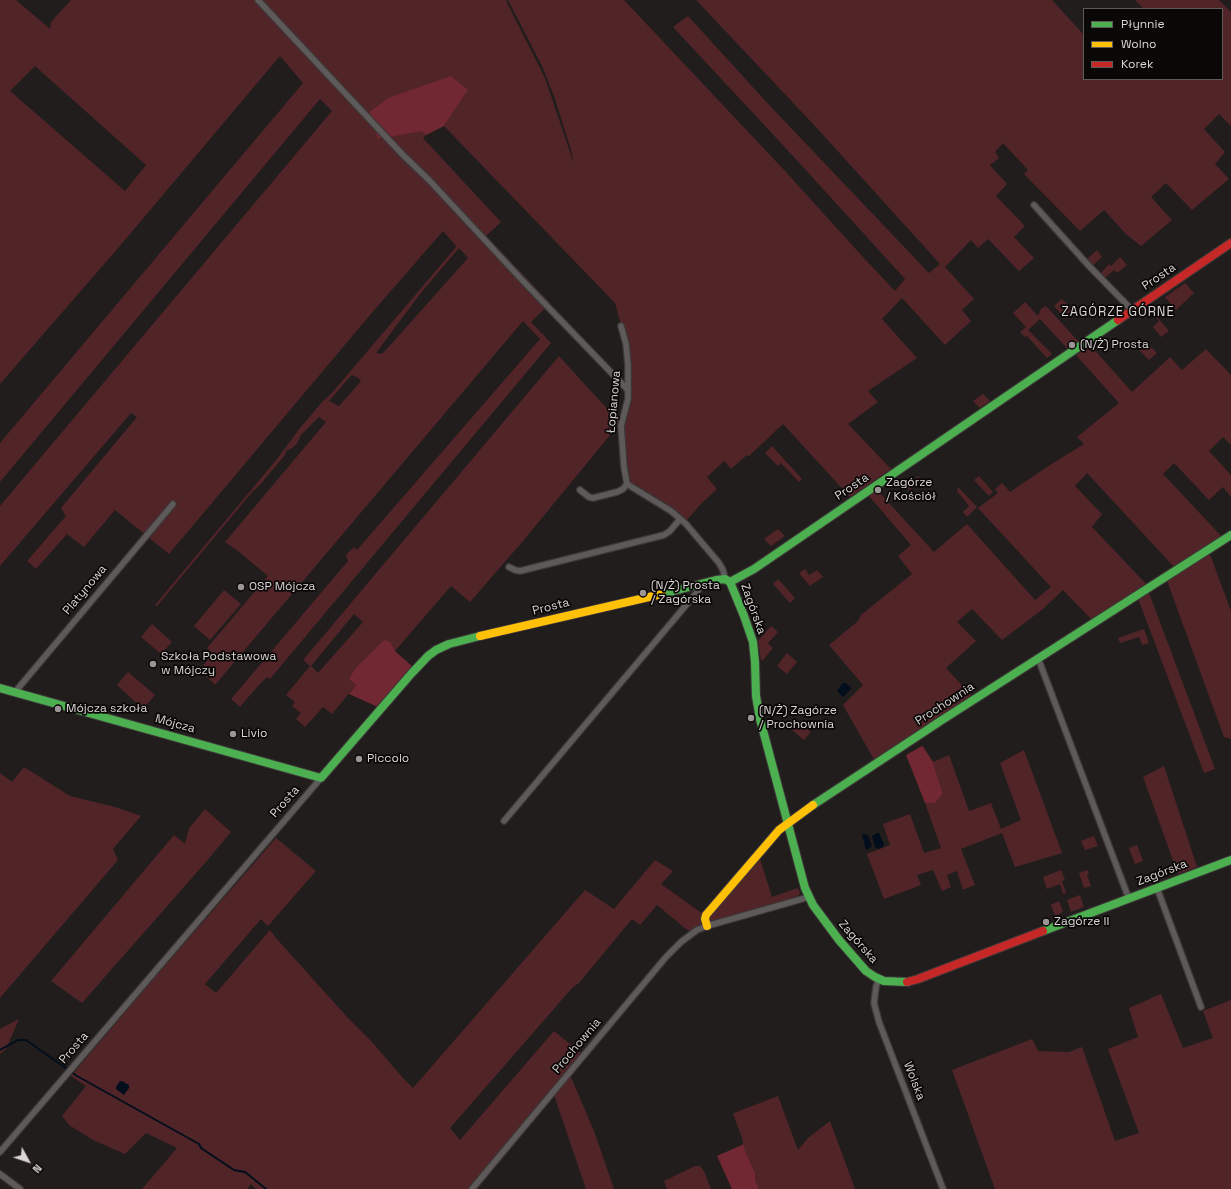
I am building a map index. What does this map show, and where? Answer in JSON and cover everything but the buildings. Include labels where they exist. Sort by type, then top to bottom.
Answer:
[{"type":"street","points":[[258,0],[402,154],[429,180],[628,390]]},
{"type":"street","points":[[1034,205],[1089,266],[1132,310]]},
{"type":"street","name":"Prosta","points":[[0,1152],[411,674],[428,656],[436,650],[448,644],[716,580],[728,581],[760,565],[1231,243]]},
{"type":"street","name":"Łopianowa","points":[[621,326],[626,344],[628,365],[626,409],[621,426],[624,467],[627,484]]},
{"type":"street","points":[[580,490],[589,497],[594,498],[617,492],[627,484],[680,518],[719,563],[728,581]]},
{"type":"street","name":"Platynowa","points":[[15,692],[173,504]]},
{"type":"street","points":[[509,567],[514,570],[520,570],[664,535],[670,531],[680,518]]},
{"type":"street","name":"Prochownia","points":[[707,926],[705,919],[709,911],[779,830],[787,824],[813,805],[942,720],[1231,535]]},
{"type":"street","name":"Zagórska","points":[[728,581],[744,616],[753,642],[756,696],[760,719],[787,824],[808,897],[818,912],[866,971],[888,982],[899,983],[918,979],[1231,860]]},
{"type":"street","points":[[504,821],[698,591],[698,585]]},
{"type":"street","points":[[1038,658],[1129,899]]},
{"type":"street","name":"Mójcza","points":[[0,688],[321,778]]},
{"type":"street","points":[[1157,888],[1201,1007]]},
{"type":"street","name":"Prochownia","points":[[472,1189],[670,953],[688,936],[707,926],[808,897]]},
{"type":"street","name":"Wolska","points":[[879,978],[874,1004],[879,1022],[944,1189]]},
{"type":"street","points":[[0,1174],[20,1189]]},
{"type":"shaded area","points":[[0,0],[16,0],[50,29],[51,22],[71,0],[508,0],[624,0],[785,171],[895,291],[905,279],[673,27],[688,16],[772,108],[929,273],[940,264],[815,126],[696,0],[1052,0],[1083,34],[1083,80],[1223,80],[1223,8],[1143,8],[1135,0],[1219,0],[1231,12],[1231,126],[1219,114],[1204,129],[1225,152],[1215,164],[1229,179],[1192,210],[1166,183],[1151,197],[1172,220],[1141,246],[1126,234],[1104,210],[1080,231],[1024,174],[1028,170],[1003,143],[995,152],[999,158],[990,165],[1007,184],[996,196],[1025,226],[1014,237],[1034,258],[1019,271],[988,239],[978,248],[971,240],[945,267],[974,299],[962,310],[971,321],[945,345],[902,298],[882,319],[917,358],[868,391],[878,402],[848,424],[891,469],[850,497],[783,424],[749,456],[747,455],[731,469],[724,461],[707,477],[717,489],[686,521],[673,508],[631,482],[629,478],[624,424],[630,402],[630,358],[615,303],[444,126],[468,90],[388,98],[369,112],[379,139],[422,130],[426,135],[423,138],[501,222],[486,236],[550,303],[531,322],[551,343],[270,679],[267,677],[240,707],[231,699],[348,561],[346,555],[354,547],[357,550],[540,339],[523,321],[215,685],[200,669],[213,654],[207,648],[268,576],[225,542],[326,422],[319,417],[301,435],[296,445],[286,451],[285,455],[157,606],[155,605],[277,459],[300,428],[331,394],[456,246],[443,231],[370,315],[169,554],[115,510],[84,547],[67,534],[36,569],[27,561],[66,516],[61,508],[137,417],[131,413],[0,566],[0,506],[332,111],[320,99],[0,482],[0,443],[303,83],[280,56],[119,247],[0,384]],"holes":[[[508,0],[542,66],[554,96],[574,164],[545,78],[506,1]],[[35,66],[146,165],[125,191],[10,91]],[[459,248],[468,258],[385,351],[381,354],[376,353],[420,294]],[[352,375],[361,381],[339,406],[329,401]]]},
{"type":"shaded area","points":[[451,76],[468,90],[444,126],[426,135],[422,131],[378,139],[369,112],[388,98]]},
{"type":"shaded area","points":[[1097,250],[1102,257],[1092,266],[1086,260]]},
{"type":"shaded area","points":[[1120,257],[1127,265],[1117,273],[1114,270],[1105,278],[1101,273],[1109,264],[1111,266]]},
{"type":"shaded area","points":[[1185,283],[1194,293],[1176,310],[1165,297]]},
{"type":"shaded area","points":[[1062,299],[1074,311],[1066,319],[1054,306]]},
{"type":"shaded area","points":[[1025,302],[1038,316],[1041,309],[1046,306],[1078,341],[1067,348],[1040,319],[1028,330],[1052,354],[1047,358],[1027,336],[1025,337],[1020,332],[1026,327],[1013,313]]},
{"type":"shaded area","points":[[1149,308],[1169,331],[1161,337],[1153,327],[1159,321],[1151,312],[1143,317],[1140,314]]},
{"type":"shaded area","points":[[1147,343],[1157,353],[1149,360],[1139,350]]},
{"type":"shaded area","points":[[1091,346],[1132,392],[1170,357],[1182,370],[1206,349],[1231,375],[1231,445],[1223,437],[1209,451],[1231,475],[1231,497],[1223,487],[1209,500],[1174,463],[1163,474],[1223,538],[1175,568],[1087,473],[1075,486],[1102,514],[1092,527],[1148,586],[1093,621],[1063,590],[1043,609],[1002,640],[972,609],[957,622],[976,641],[946,668],[973,697],[875,761],[843,705],[863,685],[829,645],[858,621],[861,615],[912,574],[898,556],[911,545],[869,496],[877,490],[934,552],[967,524],[1035,600],[1051,587],[978,508],[998,493],[995,489],[1002,483],[1010,492],[1084,444],[1077,437],[1119,403],[1076,355]]},
{"type":"shaded area","points":[[559,356],[620,423],[523,541],[470,602],[451,586],[395,651],[391,642],[332,714],[323,707],[305,727],[296,719],[301,713],[292,706],[295,702],[286,695],[310,666],[303,660]],"holes":[[[354,614],[363,622],[318,673],[311,666]]]},
{"type":"shaded area","points":[[983,394],[990,401],[980,408],[973,401]]},
{"type":"shaded area","points":[[772,446],[802,479],[799,482],[781,463],[778,466],[765,453]]},
{"type":"shaded area","points":[[918,476],[923,481],[917,486],[916,484],[909,490],[902,479],[904,477],[909,484]]},
{"type":"shaded area","points":[[979,476],[993,492],[989,496],[974,480]]},
{"type":"shaded area","points":[[958,487],[977,507],[967,517],[963,512],[969,506],[957,491]]},
{"type":"shaded area","points":[[778,529],[785,536],[771,546],[764,539]]},
{"type":"shaded area","points":[[1208,549],[1231,611],[1231,739],[1224,737],[1166,578]]},
{"type":"shaded area","points":[[805,569],[809,575],[817,570],[823,577],[810,586],[799,573]]},
{"type":"shaded area","points":[[778,579],[795,598],[790,603],[773,584]]},
{"type":"shaded area","points":[[224,590],[241,604],[210,640],[194,626]]},
{"type":"shaded area","points":[[1148,590],[1215,769],[1204,773],[1139,601],[1140,596]]},
{"type":"shaded area","points":[[152,624],[172,642],[161,654],[141,637]]},
{"type":"shaded area","points":[[771,626],[778,632],[768,643],[773,648],[761,661],[758,641]]},
{"type":"shaded area","points":[[1144,629],[1149,643],[1142,645],[1139,637],[1120,643],[1118,638]]},
{"type":"shaded area","points":[[384,640],[391,642],[395,651],[413,667],[378,707],[349,694],[356,685],[349,679],[355,669]]},
{"type":"shaded area","points":[[787,653],[797,662],[787,674],[777,666]]},
{"type":"shaded area","points":[[128,672],[155,695],[143,709],[117,685]]},
{"type":"shaded area","points":[[799,722],[811,732],[804,740],[792,730]]},
{"type":"shaded area","points":[[922,746],[933,762],[943,794],[935,803],[925,803],[906,755]]},
{"type":"shaded area","points":[[1024,750],[1062,853],[1015,867],[1002,833],[961,849],[975,885],[963,890],[957,871],[947,875],[951,887],[942,891],[933,870],[917,875],[921,885],[884,899],[867,854],[890,845],[883,824],[910,814],[924,853],[941,848],[925,803],[935,803],[943,794],[933,762],[949,755],[969,811],[991,803],[1001,829],[1021,820],[1000,763]]},
{"type":"shaded area","points":[[1164,766],[1197,867],[1178,874],[1143,777]]},
{"type":"shaded area","points":[[24,767],[70,796],[115,807],[141,816],[113,849],[118,860],[0,998],[0,773],[12,782]]},
{"type":"shaded area","points":[[205,809],[231,832],[82,1003],[51,981],[174,835],[185,844],[189,828]]},
{"type":"shaded area","points":[[1094,836],[1098,846],[1085,850],[1081,841]]},
{"type":"shaded area","points":[[276,838],[316,871],[268,926],[261,919],[205,984],[216,993],[270,930],[348,1018],[372,1042],[413,1088],[585,890],[614,909],[655,860],[673,871],[661,884],[703,914],[703,924],[690,931],[657,905],[640,925],[632,919],[579,983],[573,987],[450,1128],[460,1140],[554,1031],[581,1053],[469,1189],[256,1189],[251,1184],[247,1189],[142,1189],[177,1148],[146,1133],[125,1154],[93,1140],[69,1125],[62,1116],[86,1086],[71,1076]]},
{"type":"shaded area","points":[[1137,845],[1143,861],[1135,864],[1129,848]]},
{"type":"shaded area","points":[[759,856],[772,897],[798,888],[800,893],[798,896],[711,922],[708,920],[709,914]]},
{"type":"shaded area","points":[[1061,870],[1065,880],[1062,881],[1066,893],[1063,894],[1060,884],[1047,889],[1043,877]]},
{"type":"shaded area","points":[[1087,870],[1089,874],[1087,875],[1091,886],[1084,888],[1079,873]]},
{"type":"shaded area","points":[[1080,895],[1084,907],[1071,912],[1067,900]]},
{"type":"shaded area","points":[[1059,901],[1063,912],[1055,916],[1051,905]]},
{"type":"shaded area","points":[[1161,994],[1183,1048],[1213,1038],[1203,1011],[1231,1000],[1231,1189],[995,1189],[952,1070],[1032,1039],[1038,1051],[1069,1052],[1082,1047],[1115,1141],[1139,1133],[1108,1049],[1138,1037],[1129,1008]]},
{"type":"shaded area","points":[[19,1019],[6,1049],[0,1054],[0,1029]]},
{"type":"shaded area","points":[[570,1075],[594,1131],[614,1189],[586,1189],[554,1095]]},
{"type":"shaded area","points":[[778,1096],[798,1150],[808,1138],[830,1121],[855,1189],[759,1189],[755,1180],[755,1171],[744,1148],[733,1114]]},
{"type":"shaded area","points":[[744,1144],[744,1148],[755,1172],[755,1180],[759,1189],[732,1189],[717,1156]]},
{"type":"shaded area","points":[[695,1166],[700,1166],[704,1171],[711,1189],[667,1189],[664,1181]]},
{"type":"water","points":[[843,683],[846,683],[851,688],[843,697],[837,691]]},
{"type":"water","points":[[879,833],[884,844],[883,847],[878,849],[875,847],[872,836]]},
{"type":"water","points":[[862,834],[868,835],[872,846],[867,850],[866,850]]},
{"type":"water","points":[[120,1081],[129,1085],[129,1088],[124,1095],[116,1089]]},
{"type":"waterway","points":[[0,1050],[18,1040],[26,1040],[77,1076],[199,1144],[201,1148],[234,1170],[245,1172],[266,1189]]},
{"type":"traffic: fast","points":[[730,582],[754,569],[1118,320]]},
{"type":"traffic: fast","points":[[813,805],[942,720],[1231,535]]},
{"type":"traffic: fast","points":[[662,594],[716,580],[725,579],[730,582]]},
{"type":"traffic: fast","points":[[730,582],[753,642],[756,696],[760,719],[805,888],[813,905],[839,940],[866,971],[884,981],[907,982]]},
{"type":"traffic: fast","points":[[0,688],[321,778],[428,656],[436,650],[449,644],[480,636]]},
{"type":"traffic: fast","points":[[1043,931],[1231,860]]},
{"type":"traffic: slow","points":[[480,636],[662,594]]},
{"type":"traffic: slow","points":[[707,926],[705,919],[706,915],[779,830],[813,805]]},
{"type":"traffic: jam","points":[[1118,320],[1231,243]]},
{"type":"traffic: jam","points":[[907,982],[1043,931]]},
{"type":"place","name":"(N/Ż) Prosta","points":[[1072,345]]},
{"type":"place","name":"Zagórze / Kościół","points":[[878,490]]},
{"type":"place","name":"OSP Mójcza","points":[[241,587]]},
{"type":"place","name":"(N/Ż) Prosta / Zagórska","points":[[643,593]]},
{"type":"place","name":"Szkoła Podstawowa w Mójczy","points":[[153,664]]},
{"type":"place","name":"Mójcza szkoła","points":[[58,709]]},
{"type":"place","name":"(N/Ż) Zagórze / Prochownia","points":[[751,718]]},
{"type":"place","name":"Livio","points":[[233,734]]},
{"type":"place","name":"Piccolo","points":[[359,759]]},
{"type":"place","name":"Zagórze II","points":[[1046,922]]},
{"type":"district","name":"ZAGÓRZE GÓRNE","points":[[1118,312]]}]
